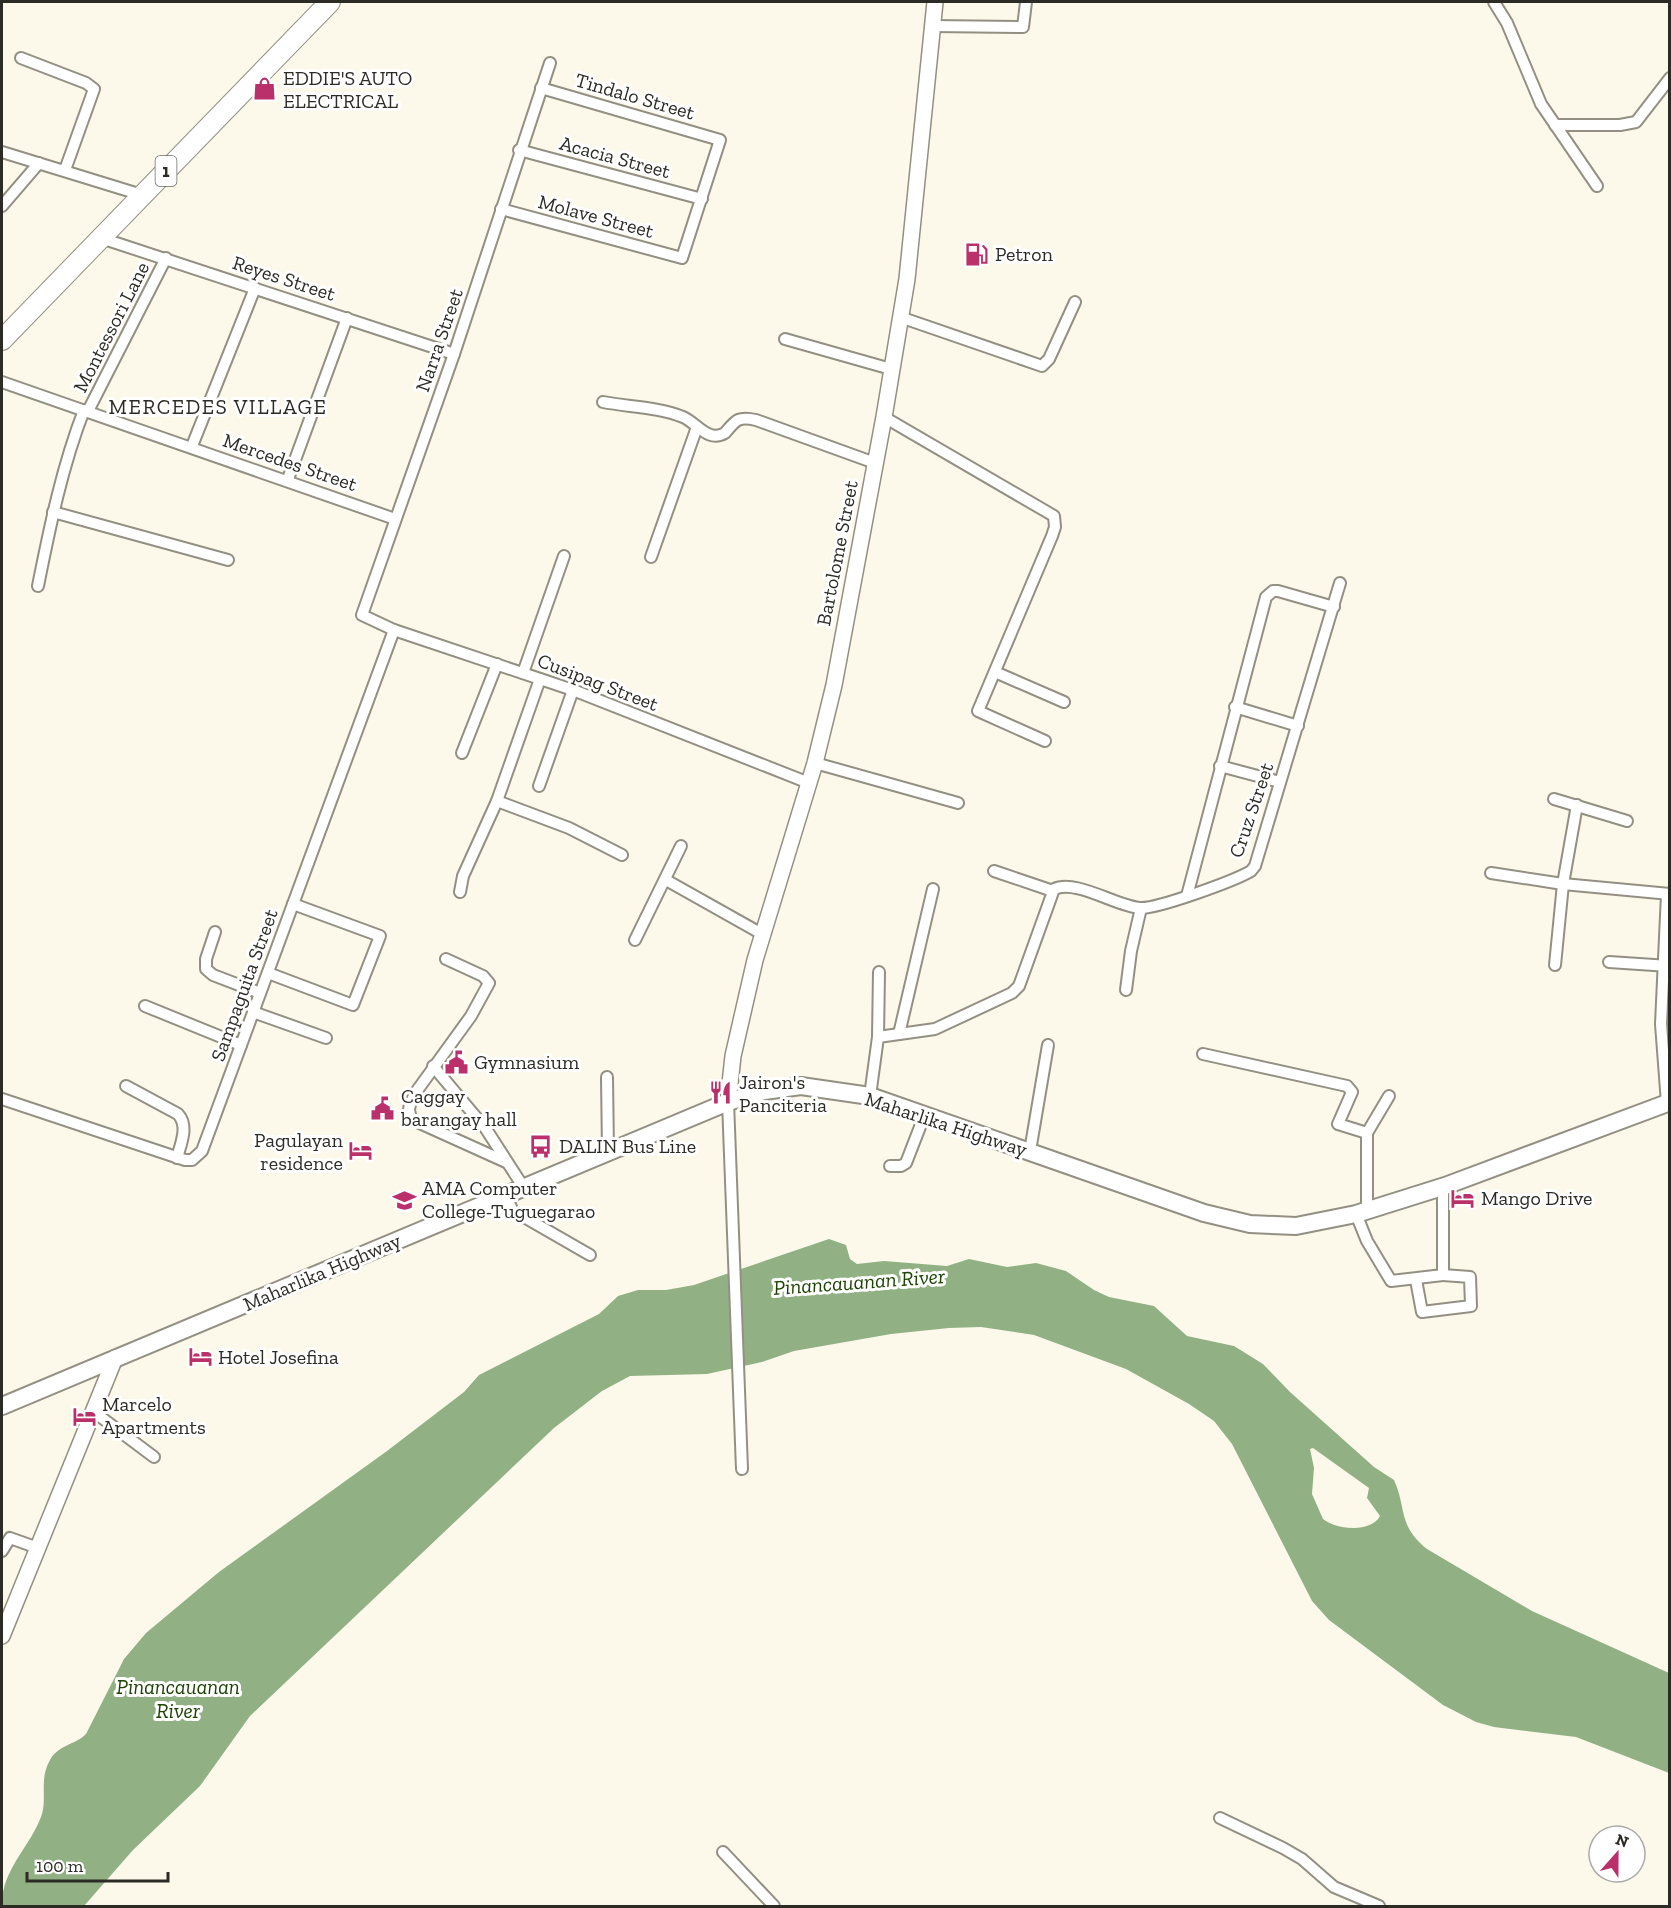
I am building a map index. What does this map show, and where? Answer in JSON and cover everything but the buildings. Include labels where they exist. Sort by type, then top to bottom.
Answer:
[{"type":"highway","name":"1","points":[[2,340],[330,2]]},
{"type":"main road","name":"Maharlika Highway","points":[[2,1406],[115,1358],[508,1201],[524,1188],[728,1102],[764,1091],[801,1086],[870,1096],[1204,1213],[1250,1224],[1296,1226],[1362,1212],[1443,1186],[1668,1102]]},
{"type":"street","name":"Bartolome Street","points":[[728,1102],[733,1056],[762,934],[815,763],[834,685],[907,279],[935,2]]},
{"type":"street","points":[[932,26],[1023,27],[1026,2]]},
{"type":"street","points":[[1494,2],[1507,23],[1532,88],[1598,186]]},
{"type":"street","points":[[21,58],[86,83],[94,89],[65,170]]},
{"type":"street","name":"Narra Street","points":[[371,622],[363,617],[362,609],[454,354],[519,150],[550,63]]},
{"type":"street","points":[[1556,126],[1620,125],[1636,122],[1670,78]]},
{"type":"street","name":"Tindalo Street","points":[[541,88],[720,140],[702,199]]},
{"type":"street","name":"Acacia Street","points":[[519,150],[702,199]]},
{"type":"street","points":[[2,152],[142,195]]},
{"type":"street","points":[[2,206],[39,163]]},
{"type":"street","name":"Molave Street","points":[[501,209],[682,258],[702,199]]},
{"type":"street","name":"Reyes Street","points":[[101,238],[454,354]]},
{"type":"street","name":"Montessori Lane","points":[[38,586],[53,512],[70,446],[86,410],[166,258]]},
{"type":"street","points":[[192,446],[255,288]]},
{"type":"street","points":[[900,317],[1042,366],[1049,359],[1075,302]]},
{"type":"street","points":[[288,479],[347,318]]},
{"type":"street","points":[[785,339],[891,369]]},
{"type":"street","name":"Mercedes Street","points":[[2,382],[288,479],[395,519]]},
{"type":"street","points":[[603,402],[683,417],[706,433],[721,435],[735,420],[746,418],[875,463]]},
{"type":"street","points":[[884,417],[1054,516],[1052,536],[978,711],[1045,741]]},
{"type":"street","points":[[651,557],[697,428]]},
{"type":"street","points":[[53,512],[228,561]]},
{"type":"street","points":[[523,673],[564,556]]},
{"type":"street","name":"Cruz Street","points":[[1140,908],[1187,896],[1251,871],[1255,866],[1340,583]]},
{"type":"street","points":[[1187,896],[1235,707],[1269,594],[1278,591],[1334,607]]},
{"type":"street","name":"Cusipag Street","points":[[371,622],[573,690],[809,783]]},
{"type":"street","name":"Sampaguita Street","points":[[177,1158],[192,1160],[202,1151],[394,630]]},
{"type":"street","points":[[462,753],[497,664]]},
{"type":"street","points":[[995,672],[1064,702]]},
{"type":"street","points":[[460,892],[463,876],[497,801],[540,679]]},
{"type":"street","points":[[539,786],[573,690]]},
{"type":"street","points":[[1235,707],[1298,726]]},
{"type":"street","points":[[815,763],[958,803]]},
{"type":"street","points":[[1220,766],[1280,782]]},
{"type":"street","points":[[1554,799],[1627,821]]},
{"type":"street","points":[[497,801],[569,828],[622,855]]},
{"type":"street","points":[[1555,965],[1563,884],[1577,805]]},
{"type":"street","points":[[635,939],[681,846]]},
{"type":"street","points":[[994,871],[1053,891],[1068,887],[1140,908],[1126,990]]},
{"type":"street","points":[[1491,873],[1563,884],[1668,894],[1666,965],[1661,1024],[1668,1102]]},
{"type":"street","points":[[666,880],[762,934]]},
{"type":"street","points":[[899,1034],[933,889]]},
{"type":"street","points":[[878,1037],[935,1029],[1012,993],[1019,986],[1026,971],[1053,891]]},
{"type":"street","points":[[268,973],[353,1005],[380,936],[293,904]]},
{"type":"street","points":[[215,932],[206,958],[206,969],[213,975],[261,993]]},
{"type":"street","points":[[446,959],[487,978],[489,983],[471,1016],[433,1066],[410,1104],[409,1115],[413,1120],[506,1162]]},
{"type":"street","points":[[1609,962],[1666,965]]},
{"type":"street","points":[[870,1096],[878,1037],[879,972]]},
{"type":"street","points":[[145,1006],[241,1045]]},
{"type":"street","points":[[254,1012],[326,1038]]},
{"type":"street","points":[[1030,1151],[1048,1045]]},
{"type":"street","points":[[1203,1054],[1347,1086],[1352,1092],[1338,1125],[1367,1133]]},
{"type":"street","points":[[433,1066],[486,1129],[524,1188]]},
{"type":"street","points":[[607,1077],[608,1152]]},
{"type":"street","points":[[2,1099],[177,1158],[184,1126],[183,1119],[126,1086]]},
{"type":"street","points":[[1389,1096],[1367,1133],[1362,1212],[1364,1235],[1388,1278],[1395,1282],[1443,1275],[1470,1277],[1471,1306],[1422,1312],[1416,1280]]},
{"type":"street","points":[[728,1102],[742,1469]]},
{"type":"street","points":[[890,1166],[901,1166],[906,1163],[925,1114]]},
{"type":"street","points":[[1443,1186],[1443,1275]]},
{"type":"street","points":[[524,1217],[590,1255]]},
{"type":"street","points":[[2,1636],[115,1358]]},
{"type":"street","points":[[94,1412],[154,1457]]},
{"type":"street","points":[[2,1551],[8,1540],[12,1538],[38,1548]]},
{"type":"street","points":[[1220,1818],[1302,1859],[1334,1887],[1379,1906]]},
{"type":"street","points":[[723,1852],[774,1906]]},
{"type":"water","name":"Pinancauanan River","points":[[829,1239],[846,1245],[850,1259],[857,1264],[884,1261],[947,1266],[969,1259],[1007,1267],[1036,1263],[1066,1271],[1109,1297],[1154,1306],[1187,1336],[1234,1346],[1263,1364],[1290,1392],[1374,1467],[1394,1480],[1407,1524],[1411,1532],[1427,1549],[1532,1611],[1669,1673],[1669,1773],[1576,1737],[1494,1727],[1476,1722],[1443,1705],[1329,1620],[1312,1601],[1232,1444],[1214,1421],[1189,1404],[1126,1369],[1034,1335],[981,1327],[949,1328],[891,1334],[794,1351],[762,1362],[707,1374],[630,1376],[602,1391],[554,1428],[250,1716],[200,1786],[133,1850],[84,1906],[2,1906],[3,1893],[11,1869],[42,1814],[45,1774],[50,1760],[57,1751],[86,1734],[124,1659],[146,1633],[219,1572],[387,1451],[464,1392],[479,1375],[599,1314],[618,1296],[638,1290],[666,1290],[694,1285]],"holes":[[[1313,1448],[1369,1488],[1367,1498],[1380,1516],[1375,1522],[1352,1528],[1336,1525],[1323,1519],[1312,1494],[1314,1468],[1310,1449]]]},
{"type":"place","name":"EDDIE'S AUTO ELECTRICAL","points":[[265,89]]},
{"type":"place","name":"Petron","points":[[977,254]]},
{"type":"place","name":"Gymnasium","points":[[456,1062]]},
{"type":"place","name":"Jairon's Panciteria","points":[[721,1093]]},
{"type":"place","name":"Caggay barangay hall","points":[[383,1108]]},
{"type":"place","name":"DALIN Bus Line","points":[[541,1146]]},
{"type":"place","name":"Pagulayan residence","points":[[361,1151]]},
{"type":"place","name":"Mango Drive","points":[[1463,1198]]},
{"type":"place","name":"AMA Computer College-Tuguegarao","points":[[404,1200]]},
{"type":"place","name":"Hotel Josefina","points":[[200,1357]]},
{"type":"place","name":"Marcelo Apartments","points":[[84,1416]]},
{"type":"district","name":"MERCEDES VILLAGE","points":[[218,407]]}]
